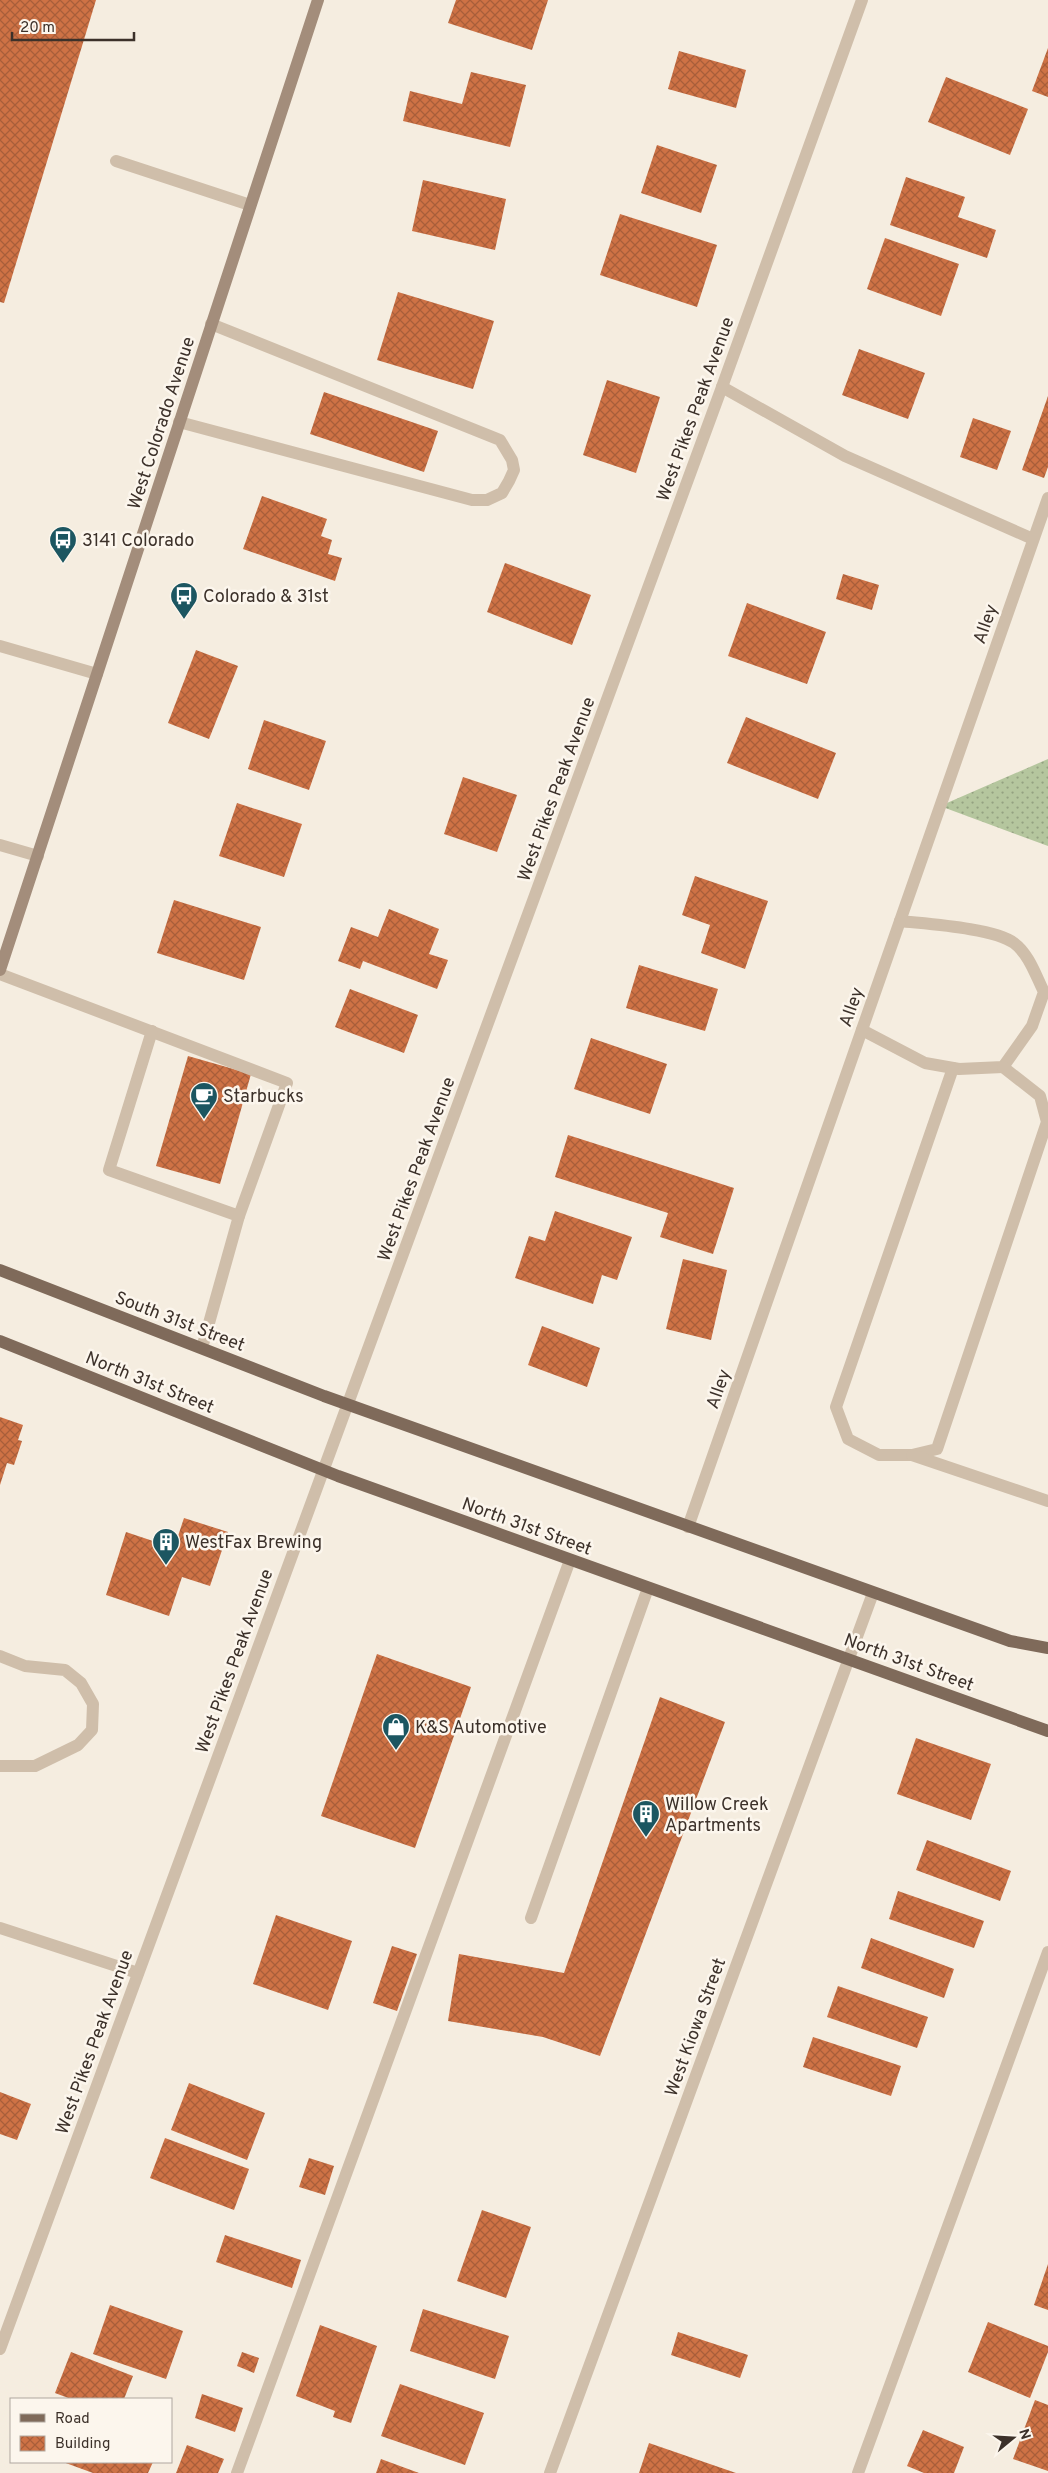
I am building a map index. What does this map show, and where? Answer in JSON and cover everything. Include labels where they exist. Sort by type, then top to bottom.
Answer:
[{"type":"main road","name":"West Colorado Avenue","points":[[0,972],[318,0]]},
{"type":"main road","name":"South 31st Street","points":[[0,1270],[347,1405]]},
{"type":"main road","name":"North 31st Street","points":[[0,1341],[323,1470],[1048,1731]]},
{"type":"main road","points":[[347,1405],[1010,1641],[1048,1648]]},
{"type":"street","name":"West Pikes Peak Avenue","points":[[0,2349],[722,387],[862,0]]},
{"type":"street","points":[[116,161],[250,205]]},
{"type":"street","points":[[179,422],[472,500],[487,500],[502,493],[514,470],[512,460],[500,440],[211,324]]},
{"type":"street","points":[[722,387],[846,456],[1033,539]]},
{"type":"street","name":"Alley","points":[[688,1527],[1048,498]]},
{"type":"street","points":[[0,646],[97,674]]},
{"type":"street","points":[[0,845],[38,856]]},
{"type":"street","points":[[900,921],[981,931],[1014,942],[1031,964],[1044,992],[1032,1026],[1003,1067]]},
{"type":"street","points":[[0,972],[287,1083],[239,1216],[202,1348]]},
{"type":"street","points":[[862,1030],[924,1062],[953,1068],[1003,1067],[1040,1096],[1047,1122],[937,1448],[912,1456]]},
{"type":"street","points":[[152,1031],[109,1170],[239,1216]]},
{"type":"street","points":[[953,1068],[836,1407],[848,1439],[878,1455],[912,1456],[1048,1502]]},
{"type":"street","points":[[237,2473],[570,1560]]},
{"type":"street","points":[[531,1918],[648,1588]]},
{"type":"street","name":"West Kiowa Street","points":[[550,2473],[873,1593]]},
{"type":"street","points":[[0,1656],[25,1666],[66,1670],[81,1683],[93,1704],[92,1730],[78,1746],[34,1766],[0,1766]]},
{"type":"street","points":[[0,1928],[138,1973]]},
{"type":"street","points":[[858,2473],[1048,1952]]},
{"type":"green space","points":[[1048,759],[1048,846],[940,806]]},
{"type":"building","points":[[0,0],[96,0],[4,303],[0,302]]},
{"type":"building","points":[[456,0],[548,0],[532,50],[448,23]]},
{"type":"building","points":[[1048,48],[1048,97],[1032,91]]},
{"type":"building","points":[[679,51],[746,70],[736,108],[668,89]]},
{"type":"building","points":[[471,72],[526,85],[510,147],[403,121],[410,91],[462,104]]},
{"type":"building","points":[[946,77],[1028,109],[1010,155],[928,122]]},
{"type":"building","points":[[657,145],[717,165],[701,213],[641,193]]},
{"type":"building","points":[[906,177],[965,197],[958,217],[996,230],[987,258],[890,225]]},
{"type":"building","points":[[423,180],[506,199],[495,250],[412,231]]},
{"type":"building","points":[[620,214],[717,245],[697,307],[600,275]]},
{"type":"building","points":[[885,238],[959,264],[941,316],[867,289]]},
{"type":"building","points":[[398,292],[494,321],[473,389],[377,360]]},
{"type":"building","points":[[859,349],[925,373],[908,419],[842,395]]},
{"type":"building","points":[[607,380],[660,397],[636,473],[583,455]]},
{"type":"building","points":[[324,392],[438,431],[424,472],[310,434]]},
{"type":"building","points":[[1048,396],[1048,467],[1044,478],[1022,470]]},
{"type":"building","points":[[973,418],[1011,431],[997,470],[960,457]]},
{"type":"building","points":[[262,496],[327,519],[321,536],[332,540],[328,554],[342,558],[335,581],[243,549]]},
{"type":"building","points":[[505,563],[591,595],[572,645],[487,612]]},
{"type":"building","points":[[843,574],[879,585],[872,610],[836,599]]},
{"type":"building","points":[[747,603],[826,632],[807,684],[728,656]]},
{"type":"building","points":[[196,650],[238,666],[209,739],[168,723]]},
{"type":"building","points":[[746,717],[836,753],[818,799],[727,763]]},
{"type":"building","points":[[264,720],[326,741],[309,790],[248,769]]},
{"type":"building","points":[[463,777],[517,795],[497,852],[444,834]]},
{"type":"building","points":[[237,803],[302,824],[284,877],[219,856]]},
{"type":"building","points":[[695,876],[768,901],[745,969],[701,953],[710,925],[682,915]]},
{"type":"building","points":[[174,900],[261,927],[244,980],[157,953]]},
{"type":"building","points":[[389,909],[439,929],[429,954],[448,960],[437,989],[363,961],[360,969],[338,961],[351,927],[378,937]]},
{"type":"building","points":[[639,965],[718,989],[705,1031],[626,1008]]},
{"type":"building","points":[[350,989],[418,1015],[404,1053],[335,1027]]},
{"type":"building","points":[[591,1038],[667,1064],[650,1114],[574,1089]]},
{"type":"building","name":"Starbucks","points":[[188,1056],[251,1074],[220,1184],[156,1166]]},
{"type":"building","points":[[568,1135],[734,1188],[713,1254],[660,1237],[668,1213],[555,1177]]},
{"type":"building","points":[[555,1211],[632,1237],[617,1280],[602,1275],[593,1304],[515,1278],[529,1236],[545,1241]]},
{"type":"building","points":[[683,1259],[727,1270],[711,1340],[666,1329]]},
{"type":"building","points":[[542,1326],[600,1348],[587,1387],[528,1365]]},
{"type":"building","points":[[0,1417],[23,1425],[18,1440],[22,1441],[14,1465],[7,1463],[0,1485]]},
{"type":"building","name":"WestFax Brewing","points":[[184,1518],[228,1532],[210,1586],[182,1577],[169,1616],[106,1595],[126,1532],[174,1548]]},
{"type":"building","name":"K&S Automotive","points":[[377,1654],[471,1687],[415,1848],[321,1816]]},
{"type":"building","name":"Willow Creek Apartments","points":[[660,1697],[725,1722],[600,2056],[543,2037],[448,2021],[459,1954],[564,1973]]},
{"type":"building","points":[[916,1738],[991,1764],[971,1820],[897,1794]]},
{"type":"building","points":[[927,1840],[1011,1871],[1000,1901],[916,1870]]},
{"type":"building","points":[[898,1891],[984,1921],[974,1948],[889,1919]]},
{"type":"building","points":[[276,1915],[352,1941],[328,2010],[253,1984]]},
{"type":"building","points":[[871,1938],[954,1969],[944,1998],[861,1968]]},
{"type":"building","points":[[392,1946],[417,1954],[397,2011],[373,2003]]},
{"type":"building","points":[[838,1986],[928,2017],[917,2048],[827,2017]]},
{"type":"building","points":[[813,2037],[901,2066],[891,2096],[803,2067]]},
{"type":"building","points":[[189,2083],[265,2113],[247,2160],[171,2130]]},
{"type":"building","points":[[0,2092],[31,2104],[17,2140],[0,2134]]},
{"type":"building","points":[[165,2138],[249,2169],[234,2210],[150,2178]]},
{"type":"building","points":[[309,2158],[334,2166],[325,2195],[299,2187]]},
{"type":"building","points":[[482,2210],[531,2227],[506,2298],[457,2281]]},
{"type":"building","points":[[225,2235],[301,2260],[292,2288],[216,2262]]},
{"type":"building","points":[[1048,2264],[1048,2310],[1034,2305]]},
{"type":"building","points":[[110,2305],[183,2331],[166,2379],[93,2354]]},
{"type":"building","points":[[423,2309],[509,2336],[495,2379],[410,2351]]},
{"type":"building","points":[[988,2322],[1048,2346],[1048,2352],[1030,2398],[968,2372]]},
{"type":"building","points":[[320,2325],[377,2346],[351,2423],[333,2417],[335,2411],[296,2396]]},
{"type":"building","points":[[678,2332],[748,2355],[740,2378],[671,2355]]},
{"type":"building","points":[[71,2352],[133,2376],[124,2398],[68,2398],[55,2393]]},
{"type":"building","points":[[242,2352],[259,2358],[254,2373],[237,2366]]},
{"type":"building","points":[[400,2384],[484,2413],[465,2465],[381,2436]]},
{"type":"building","points":[[202,2394],[243,2408],[235,2432],[195,2418]]},
{"type":"building","points":[[1035,2400],[1048,2405],[1048,2471],[1013,2459]]},
{"type":"building","points":[[923,2430],[964,2447],[954,2473],[924,2473],[907,2466]]},
{"type":"building","points":[[649,2443],[736,2473],[639,2473]]},
{"type":"building","points":[[187,2445],[224,2459],[218,2473],[176,2473]]},
{"type":"building","points":[[381,2459],[419,2473],[376,2473]]},
{"type":"building","points":[[66,2463],[153,2463],[148,2473],[93,2473]]},
{"type":"place","name":"3141 Colorado","points":[[63,564]]},
{"type":"place","name":"Colorado & 31st","points":[[184,620]]},
{"type":"place","name":"Starbucks","points":[[204,1120]]},
{"type":"place","name":"WestFax Brewing","points":[[166,1566]]},
{"type":"place","name":"K&S Automotive","points":[[396,1751]]},
{"type":"place","name":"Willow Creek Apartments","points":[[646,1838]]}]
